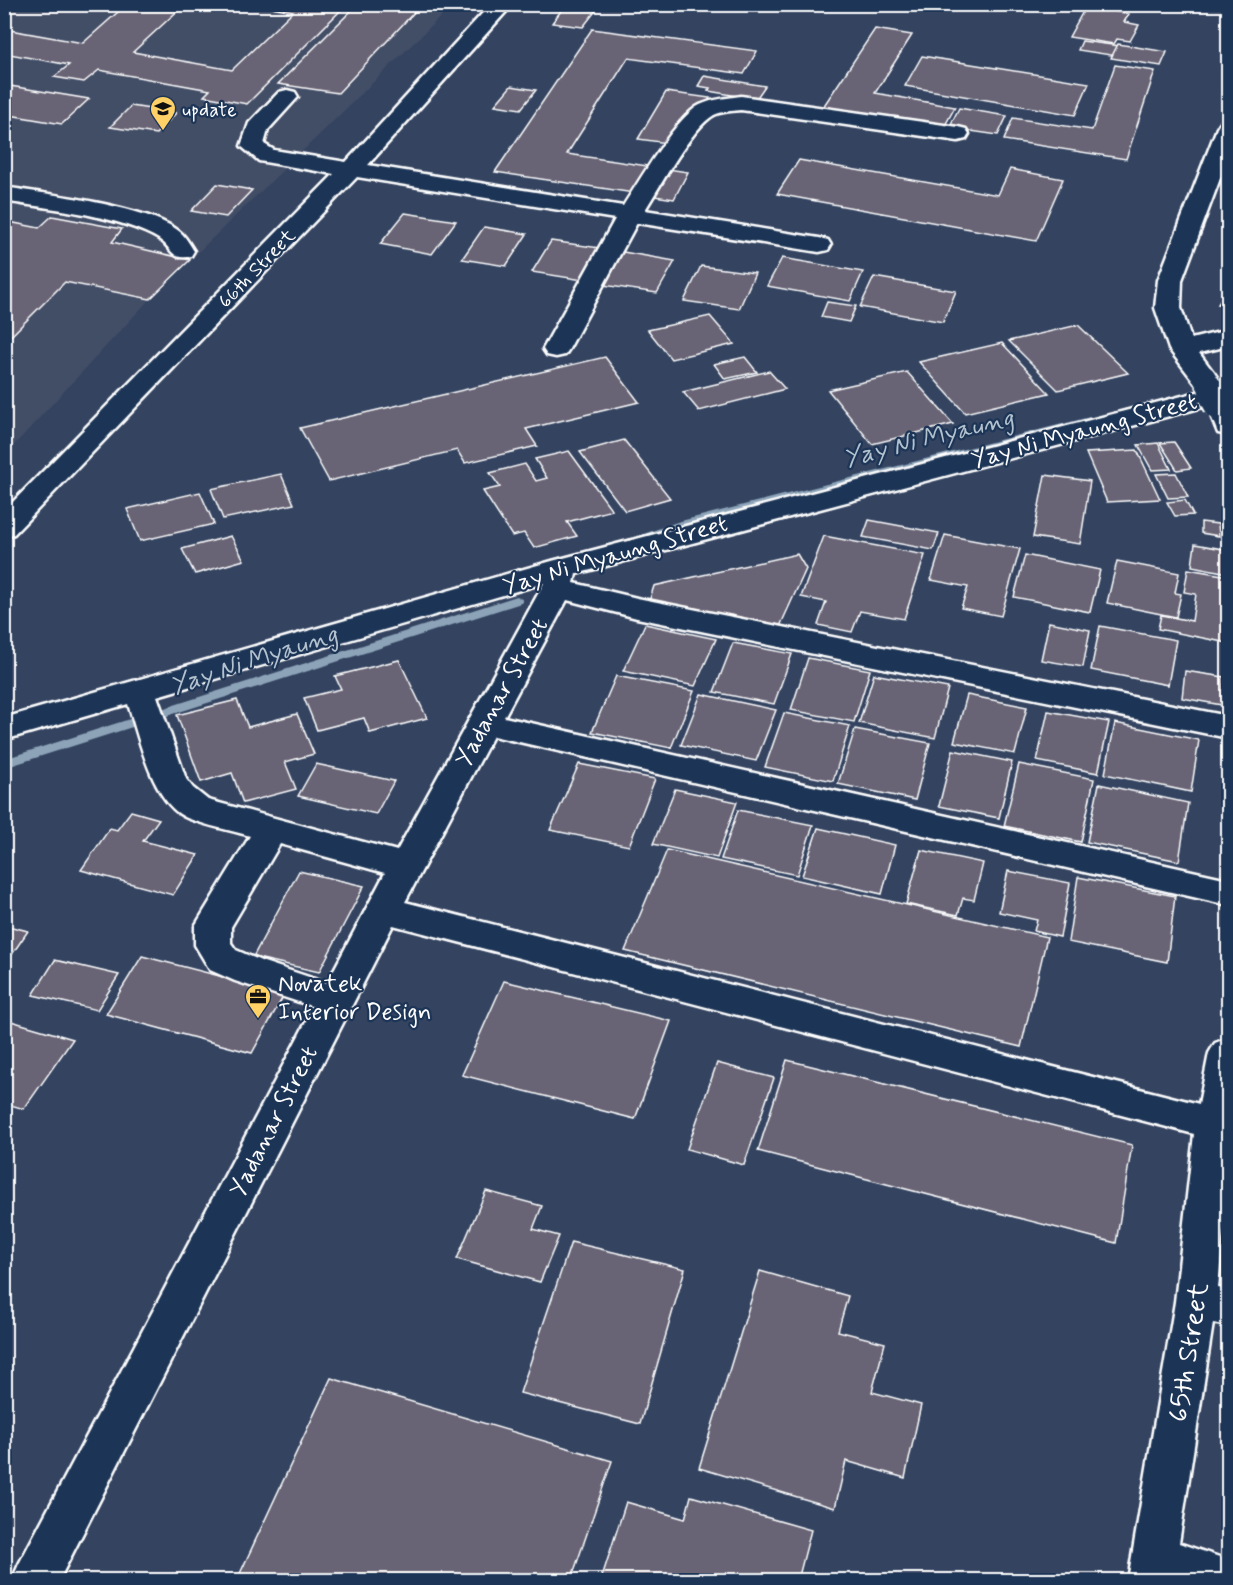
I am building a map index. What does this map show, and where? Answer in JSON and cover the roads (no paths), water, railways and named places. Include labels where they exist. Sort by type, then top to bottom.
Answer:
[{"type":"street","name":"66th Street","points":[[4,528],[352,169],[503,4]]},
{"type":"street","points":[[286,97],[257,128],[252,146],[267,156],[819,245]]},
{"type":"street","points":[[556,349],[577,315],[630,214],[698,116],[721,105],[741,104],[957,134]]},
{"type":"street","points":[[1226,408],[1182,349],[1168,308],[1170,280],[1228,128]]},
{"type":"street","points":[[4,194],[118,215],[153,226],[172,237],[182,251]]},
{"type":"street","points":[[1182,349],[1228,338]]},
{"type":"street","name":"Yay Ni Myaung Street","points":[[4,729],[139,690],[560,578],[756,515],[1226,408]]},
{"type":"street","points":[[560,578],[637,608],[1228,727]]},
{"type":"street","name":"Yadanar Street","points":[[35,1581],[383,909],[560,578]]},
{"type":"street","points":[[139,690],[171,782],[181,796],[197,809],[406,866]]},
{"type":"street","points":[[484,723],[1228,892]]},
{"type":"street","points":[[271,830],[213,926],[213,945],[223,960],[248,971],[336,1000]]},
{"type":"street","points":[[383,909],[1221,1125]]},
{"type":"street","name":"65th Street","points":[[1153,1568],[1212,1305],[1221,1125],[1228,1053]]},
{"type":"street","points":[[1153,1568],[1222,1581]]},
{"type":"waterway","name":"Yay Ni Myaung","points":[[642,539],[681,525],[1090,420]]},
{"type":"waterway","name":"Yay Ni Myaung","points":[[4,764],[517,600]]},
{"type":"place","name":"update","points":[[163,132]]},
{"type":"place","name":"Novatek Interior Design","points":[[258,1020]]}]
